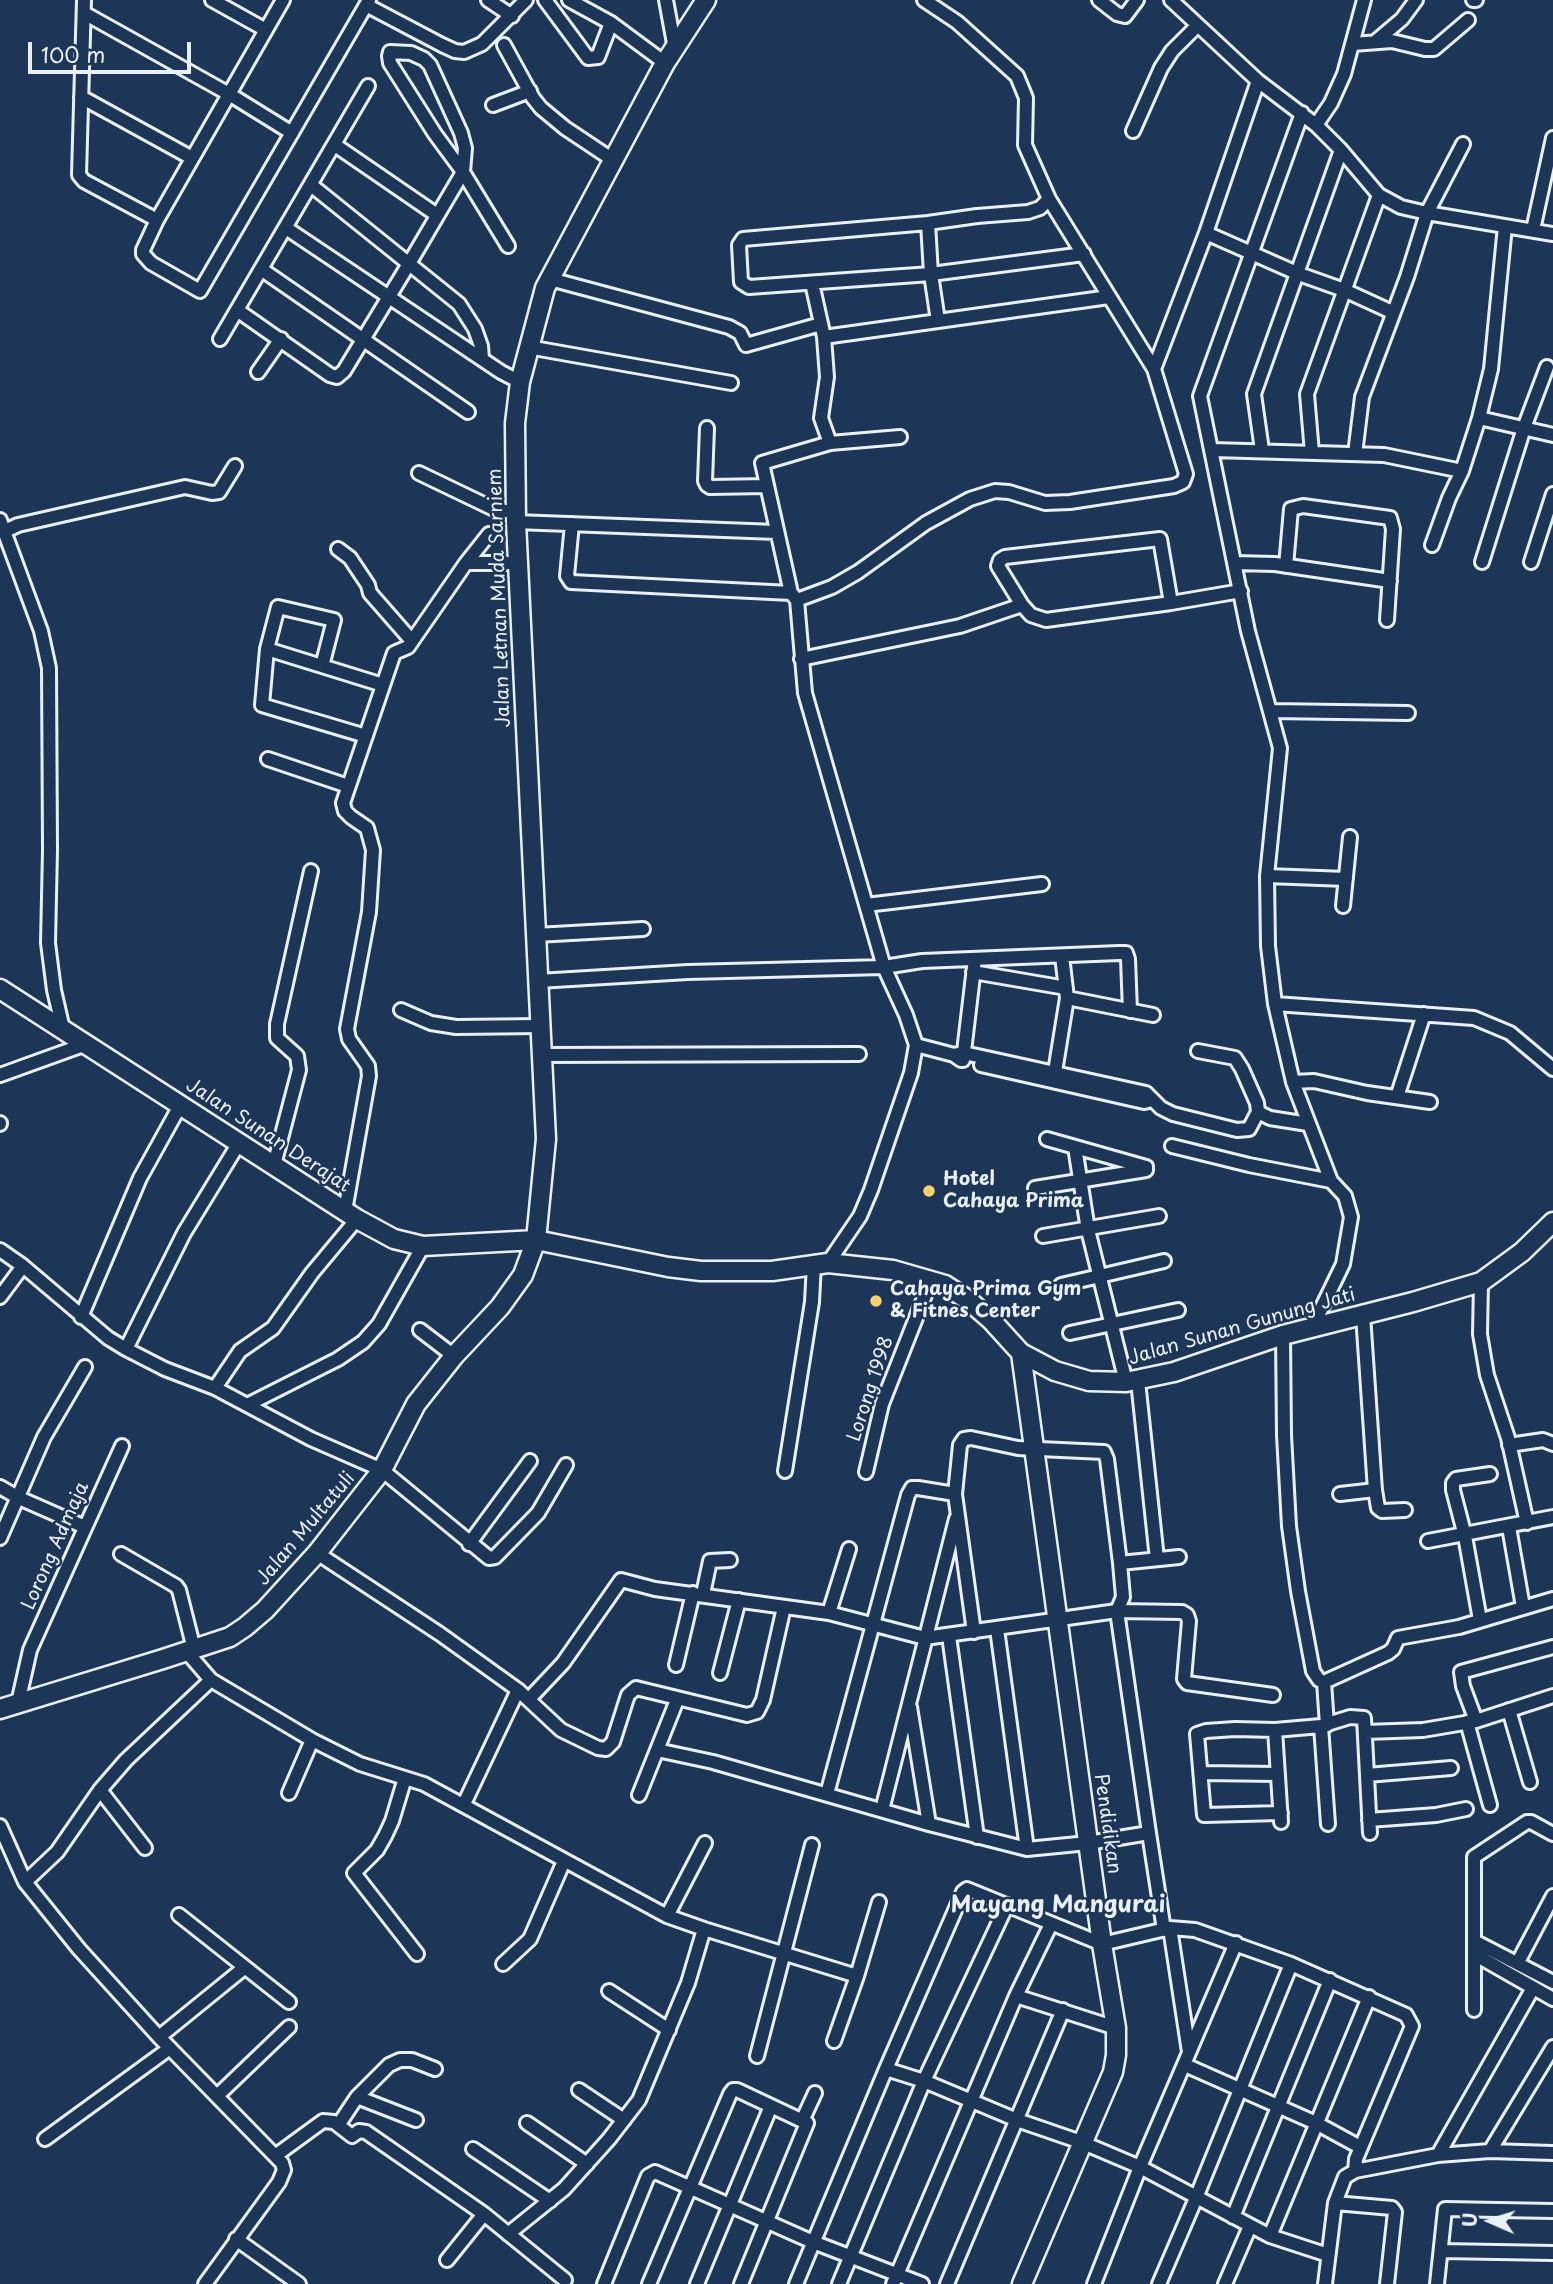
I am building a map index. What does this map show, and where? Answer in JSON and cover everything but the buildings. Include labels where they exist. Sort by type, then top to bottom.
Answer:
[{"type":"street","points":[[212,0],[266,30]]},
{"type":"street","points":[[284,0],[145,244],[143,254],[151,263],[200,291],[367,3],[442,45],[464,52],[482,44],[513,16],[526,0]]},
{"type":"street","points":[[488,0],[513,16]]},
{"type":"street","points":[[544,0],[588,58],[598,57],[611,23]]},
{"type":"street","points":[[569,0],[670,56]]},
{"type":"street","points":[[666,0],[670,56]]},
{"type":"street","name":"Jalan Letnan Muda Sarniem","points":[[536,1240],[545,1139],[516,517],[515,423],[520,382],[545,288],[670,56],[706,0]]},
{"type":"street","points":[[572,524],[567,576],[571,582],[794,596],[832,587],[858,572],[926,523],[970,499],[995,491],[1009,492],[1045,503],[1070,502],[1174,486],[1183,482],[1186,474],[1154,369],[1049,199],[1025,145],[1026,98],[1017,76],[957,22],[924,0]]},
{"type":"street","points":[[1099,0],[1121,16],[1125,16],[1137,0]]},
{"type":"street","points":[[1171,0],[1258,81],[1316,125],[1379,195],[1401,207],[1427,213],[1553,234]]},
{"type":"street","points":[[1316,125],[1331,103],[1344,74],[1364,0]]},
{"type":"street","points":[[1376,41],[1410,3]]},
{"type":"street","points":[[157,220],[84,181],[79,175],[84,7],[292,133]]},
{"type":"street","points":[[1353,44],[1392,41],[1434,49],[1468,20]]},
{"type":"street","points":[[1133,131],[1161,68],[1172,51],[1198,25]]},
{"type":"street","points":[[504,45],[541,108],[565,128],[613,160]]},
{"type":"street","points":[[237,310],[330,375],[337,377],[344,371],[410,262],[463,172],[466,148],[430,65],[418,55],[390,52],[390,63],[435,134],[463,172],[508,246]]},
{"type":"street","points":[[1154,369],[1206,233],[1258,81]]},
{"type":"street","points":[[220,339],[368,86]]},
{"type":"street","points":[[493,105],[530,91]]},
{"type":"street","points":[[81,97],[192,158]]},
{"type":"street","points":[[1301,113],[1200,396],[1248,631],[1280,748],[1267,876],[1268,946],[1275,1003],[1293,1082],[1331,1181],[1345,1196],[1351,1217],[1349,1242],[1343,1264],[1311,1328]]},
{"type":"street","points":[[435,134],[457,122]]},
{"type":"street","points":[[1533,230],[1553,138]]},
{"type":"street","points":[[1355,454],[1362,397],[1427,213],[1463,144]]},
{"type":"street","points":[[335,145],[437,215]]},
{"type":"street","points":[[1262,450],[1254,394],[1341,150]]},
{"type":"street","points":[[312,185],[459,304],[475,329],[482,359]]},
{"type":"street","points":[[1312,453],[1307,394],[1379,195]]},
{"type":"street","points":[[1049,199],[1040,208],[1028,212],[743,239],[740,241],[741,282],[744,286],[931,274],[1084,254]]},
{"type":"street","points":[[928,223],[931,274],[938,321]]},
{"type":"street","points":[[1432,545],[1462,471],[1491,369],[1505,226]]},
{"type":"street","points":[[286,228],[520,382]]},
{"type":"street","points":[[1206,233],[1392,312]]},
{"type":"street","points":[[261,269],[468,412]]},
{"type":"street","points":[[550,278],[729,327],[740,333],[746,345],[822,331],[938,321],[1109,297]]},
{"type":"street","points":[[813,283],[822,331],[827,392],[820,414],[830,443]]},
{"type":"street","points":[[258,372],[281,340]]},
{"type":"street","points":[[528,348],[731,383]]},
{"type":"street","points":[[1482,562],[1524,428],[1547,367]]},
{"type":"street","points":[[1479,418],[1553,435]]},
{"type":"street","points":[[707,428],[707,485],[767,486]]},
{"type":"street","points":[[785,1471],[812,1302],[821,1263],[860,1216],[911,1073],[916,1045],[906,1014],[884,967],[805,693],[794,596],[776,532],[762,463],[830,443],[900,437]]},
{"type":"street","points":[[1213,450],[1384,455],[1462,471]]},
{"type":"street","points":[[62,1029],[48,943],[49,668],[41,631],[3,534],[18,525],[185,487],[219,492],[235,466]]},
{"type":"street","points":[[419,473],[516,517],[572,524],[776,532]]},
{"type":"street","points":[[1531,562],[1553,494]]},
{"type":"street","points":[[1286,566],[1290,509],[1303,506],[1390,518],[1393,529],[1387,620]]},
{"type":"street","points":[[215,1388],[240,1351],[273,1328],[351,1215],[369,1076],[368,1066],[349,1039],[347,1028],[369,912],[373,850],[367,828],[345,811],[343,803],[394,653],[408,647],[489,534]]},
{"type":"street","points":[[1171,603],[1160,539],[1004,557],[998,566],[1022,605],[1031,615],[1046,620],[1171,603],[1241,591]]},
{"type":"street","points":[[338,549],[350,558],[368,585],[370,593],[412,641]]},
{"type":"street","points":[[466,563],[518,563]]},
{"type":"street","points":[[1234,563],[1286,566],[1390,581]]},
{"type":"street","points":[[802,659],[960,626],[1022,605]]},
{"type":"street","points":[[322,666],[334,620],[278,607],[267,649],[261,705],[366,736]]},
{"type":"street","points":[[267,649],[383,685]]},
{"type":"street","points":[[1271,711],[1408,713]]},
{"type":"street","points":[[268,758],[348,786]]},
{"type":"street","points":[[1343,906],[1350,837]]},
{"type":"street","points":[[274,1165],[299,1070],[298,1056],[278,1038],[277,1024],[311,872]]},
{"type":"street","points":[[1267,876],[1346,879]]},
{"type":"street","points":[[866,905],[1042,884]]},
{"type":"street","points":[[536,935],[643,929]]},
{"type":"street","points":[[974,966],[1062,956],[1126,953],[1130,1011]]},
{"type":"street","points":[[1054,1077],[1066,993],[1062,956]]},
{"type":"street","points":[[538,981],[688,972],[884,967],[922,961],[974,966],[1130,1011],[1153,1015]]},
{"type":"street","points":[[960,1056],[974,966]]},
{"type":"street","name":"Jalan Sunan Derajat","points":[[0,989],[351,1215],[394,1239],[422,1246],[536,1240]]},
{"type":"street","points":[[1275,1003],[1474,1018],[1510,1033],[1553,1069]]},
{"type":"street","points":[[401,1010],[419,1019],[445,1026],[541,1027]]},
{"type":"street","points":[[1396,1097],[1424,1014]]},
{"type":"street","points":[[0,1075],[86,1044]]},
{"type":"street","points":[[916,1045],[1054,1077],[1143,1102],[1152,1100],[1173,1114],[1237,1130],[1249,1129],[1258,1112],[1252,1091],[1235,1058],[1198,1051]]},
{"type":"street","points":[[541,1055],[859,1054]]},
{"type":"street","points":[[1293,1082],[1314,1081],[1367,1093],[1430,1102]]},
{"type":"street","points":[[81,1317],[140,1178],[181,1104]]},
{"type":"street","points":[[1258,1112],[1270,1118],[1308,1124]]},
{"type":"street","points":[[1035,1188],[1146,1168],[1047,1139]]},
{"type":"street","points":[[127,1349],[184,1233],[239,1143]]},
{"type":"street","points":[[1172,1146],[1331,1181]]},
{"type":"street","points":[[1075,1147],[1088,1230],[1112,1325],[1132,1381],[1157,1559]]},
{"type":"street","points":[[1044,1236],[1159,1216]]},
{"type":"street","name":"Jalan Sunan Gunung Jati","points":[[536,1240],[668,1267],[701,1271],[772,1271],[821,1263],[892,1270],[930,1280],[968,1300],[991,1320],[1021,1353],[1072,1377],[1089,1381],[1132,1381],[1174,1372],[1241,1347],[1283,1335],[1481,1282],[1522,1252],[1553,1222]]},
{"type":"street","name":"Jalan Multatuli","points":[[0,1709],[230,1637],[265,1610],[317,1553],[382,1470],[416,1404],[454,1356],[500,1307],[523,1275],[536,1240]]},
{"type":"street","points":[[247,1405],[338,1359],[363,1342],[379,1324],[422,1246]]},
{"type":"street","points":[[0,1250],[23,1266],[81,1317],[127,1349],[165,1369],[215,1388],[311,1438],[382,1470],[422,1501],[485,1557],[495,1557],[538,1514],[566,1465]]},
{"type":"street","points":[[1061,1285],[1164,1261]]},
{"type":"street","points":[[0,1297],[23,1266]]},
{"type":"street","name":"Lorong 1998","points":[[866,1472],[882,1404],[930,1280]]},
{"type":"street","points":[[1481,1282],[1480,1334],[1486,1375],[1509,1445],[1527,1523]]},
{"type":"street","points":[[1070,1333],[1178,1310]]},
{"type":"street","points":[[1363,1315],[1378,1507],[1381,1511],[1405,1510]]},
{"type":"street","points":[[420,1330],[454,1356]]},
{"type":"street","points":[[1283,1335],[1284,1435],[1289,1526],[1313,1671],[1319,1680],[1324,1682],[1388,1653],[1398,1638],[1429,1633],[1553,1599]]},
{"type":"street","name":"Pendidikan","points":[[1021,1353],[1102,1944],[1116,2028],[1114,2072],[1081,2142],[1022,2284]]},
{"type":"street","points":[[0,1538],[44,1437],[85,1367]]},
{"type":"street","points":[[974,1632],[955,1494],[960,1445],[964,1439],[971,1437],[1033,1450],[1104,1452],[1123,1597],[1117,1611],[1149,1833],[1189,2052]]},
{"type":"street","points":[[1509,1445],[1542,1440],[1553,1444]]},
{"type":"street","name":"Lorong Admaja","points":[[18,1703],[30,1650],[122,1446]]},
{"type":"street","points":[[469,1544],[530,1461]]},
{"type":"street","points":[[1480,1620],[1465,1536],[1452,1490],[1456,1479],[1490,1474]]},
{"type":"street","points":[[0,1487],[19,1499],[85,1527]]},
{"type":"street","points":[[827,1794],[908,1495],[912,1488],[955,1494]]},
{"type":"street","points":[[1340,1494],[1375,1490]]},
{"type":"street","points":[[882,1810],[957,1512]]},
{"type":"street","points":[[1428,1541],[1553,1517]]},
{"type":"street","points":[[1508,1527],[1524,1607]]},
{"type":"street","points":[[829,1613],[849,1549]]},
{"type":"street","points":[[317,1553],[440,1634],[518,1690],[562,1730],[598,1748],[606,1749],[613,1742],[631,1690],[636,1688],[747,1715],[757,1712],[763,1699],[785,1607]]},
{"type":"street","points":[[121,1554],[176,1586],[183,1598],[190,1650],[211,1680],[312,1740],[360,1764],[425,1784],[667,1916],[857,1976]]},
{"type":"street","points":[[1120,1563],[1179,1557]]},
{"type":"street","points":[[676,1665],[710,1561],[730,1560]]},
{"type":"street","points":[[529,1699],[563,1663],[618,1581],[624,1580],[655,1589],[829,1613],[925,1637],[949,1636],[1117,1611],[1182,1612],[1187,1615],[1189,1621],[1184,1679],[1187,1683],[1273,1695]]},
{"type":"street","points":[[720,1673],[739,1600]]},
{"type":"street","points":[[998,1629],[1027,1849]]},
{"type":"street","points":[[949,1636],[977,1837]]},
{"type":"street","points":[[1490,1805],[1461,1672],[1553,1647]]},
{"type":"street","points":[[25,1882],[57,1852],[100,1790],[126,1760],[211,1680]]},
{"type":"street","points":[[1324,1682],[1328,1824]]},
{"type":"street","points":[[464,1804],[518,1690]]},
{"type":"street","points":[[1365,1732],[1423,1730],[1472,1721],[1553,1697]]},
{"type":"street","points":[[639,1795],[677,1700]]},
{"type":"street","points":[[909,1703],[929,1825]]},
{"type":"street","points":[[1508,1710],[1530,1782]]},
{"type":"street","points":[[1275,1730],[1281,1817],[1204,1815],[1197,1734],[1235,1729],[1275,1730],[1324,1726],[1350,1717],[1361,1717],[1365,1721],[1369,1827],[1466,1809]]},
{"type":"street","points":[[289,1793],[312,1740]]},
{"type":"street","points":[[657,1750],[827,1794],[929,1825],[1027,1849],[1149,1833]]},
{"type":"street","points":[[1367,1776],[1451,1769]]},
{"type":"street","points":[[1201,1773],[1278,1774]]},
{"type":"street","points":[[405,1778],[385,1836],[377,1850],[354,1873],[417,1954]]},
{"type":"street","points":[[100,1790],[145,1848]]},
{"type":"street","points":[[1474,2010],[1474,1857],[1527,1822],[1553,1835]]},
{"type":"street","points":[[0,1826],[25,1882],[79,1949],[170,2048],[282,2163],[283,2176],[205,2284]]},
{"type":"street","points":[[667,1916],[705,1843]]},
{"type":"street","points":[[757,2056],[812,1844]]},
{"type":"street","points":[[503,1964],[530,1939],[564,1861]]},
{"type":"street","points":[[796,2284],[963,1892],[970,1889],[1102,1944],[1167,1929],[1195,1930],[1331,1980],[1406,2015],[1412,2026],[1360,2147],[1355,2171]]},
{"type":"street","points":[[1518,1962],[1553,1896]]},
{"type":"street","points":[[834,2041],[879,1902]]},
{"type":"street","points":[[839,2284],[925,2081],[1007,1905]]},
{"type":"street","points":[[179,1915],[289,2002]]},
{"type":"street","points":[[896,2279],[1016,1996],[1051,1924]]},
{"type":"street","points":[[508,2234],[550,2201],[587,2164],[639,2100],[688,1983],[704,1929]]},
{"type":"street","points":[[1094,2284],[1140,2167],[1236,1943]]},
{"type":"street","points":[[1474,1947],[1518,1962],[1553,1982]]},
{"type":"street","points":[[1474,1947],[1553,1999]]},
{"type":"street","points":[[1159,2284],[1291,1964]]},
{"type":"street","points":[[159,2036],[244,1968]]},
{"type":"street","points":[[1233,2217],[1331,1980]]},
{"type":"street","points":[[1438,2155],[1533,1988]]},
{"type":"street","points":[[609,1992],[668,2030]]},
{"type":"street","points":[[1016,1996],[1116,2028]]},
{"type":"street","points":[[1270,2236],[1368,1997]]},
{"type":"street","points":[[947,2284],[1063,2010]]},
{"type":"street","points":[[218,2096],[289,2027]]},
{"type":"street","points":[[1490,2151],[1553,2047]]},
{"type":"street","points":[[45,2139],[170,2048]]},
{"type":"street","points":[[339,2124],[357,2096],[381,2071],[400,2060],[412,2060],[435,2069]]},
{"type":"street","points":[[1185,2065],[1316,2123],[1360,2147]]},
{"type":"street","points":[[886,2069],[925,2081],[1017,2120],[1081,2142],[1140,2167],[1270,2236],[1328,2255]]},
{"type":"street","points":[[579,2090],[624,2120]]},
{"type":"street","points":[[649,2284],[733,2090],[807,2123],[741,2284]]},
{"type":"street","points":[[803,2119],[815,2093]]},
{"type":"street","points":[[357,2096],[416,2120]]},
{"type":"street","points":[[697,2284],[771,2106]]},
{"type":"street","points":[[275,2156],[317,2124],[330,2121],[339,2124],[352,2136],[359,2131],[366,2132],[484,2214],[565,2280]]},
{"type":"street","points":[[527,2123],[587,2164]]},
{"type":"street","points":[[473,2150],[550,2201]]},
{"type":"street","points":[[1325,2284],[1335,2203],[1345,2177],[1355,2171],[1438,2155],[1490,2151],[1552,2152]]},
{"type":"street","points":[[604,2284],[650,2173],[655,2172],[767,2223],[850,2255],[896,2279],[922,2284]]},
{"type":"street","points":[[1335,2203],[1392,2208],[1395,2212],[1387,2284]]},
{"type":"street","points":[[1437,2284],[1445,2209],[1553,2211]]},
{"type":"street","points":[[446,2260],[484,2214]]},
{"type":"street","points":[[1225,2284],[1250,2226]]},
{"type":"street","points":[[236,2239],[299,2284]]},
{"type":"street","points":[[1441,2251],[1553,2253]]},
{"type":"place","name":"Hotel Cahaya Prima","points":[[929,1191]]},
{"type":"place","name":"Cahaya Prima Gym & Fitnes Center","points":[[876,1301]]},
{"type":"district","name":"Mayang Mangurai","points":[[1058,1906]]}]
